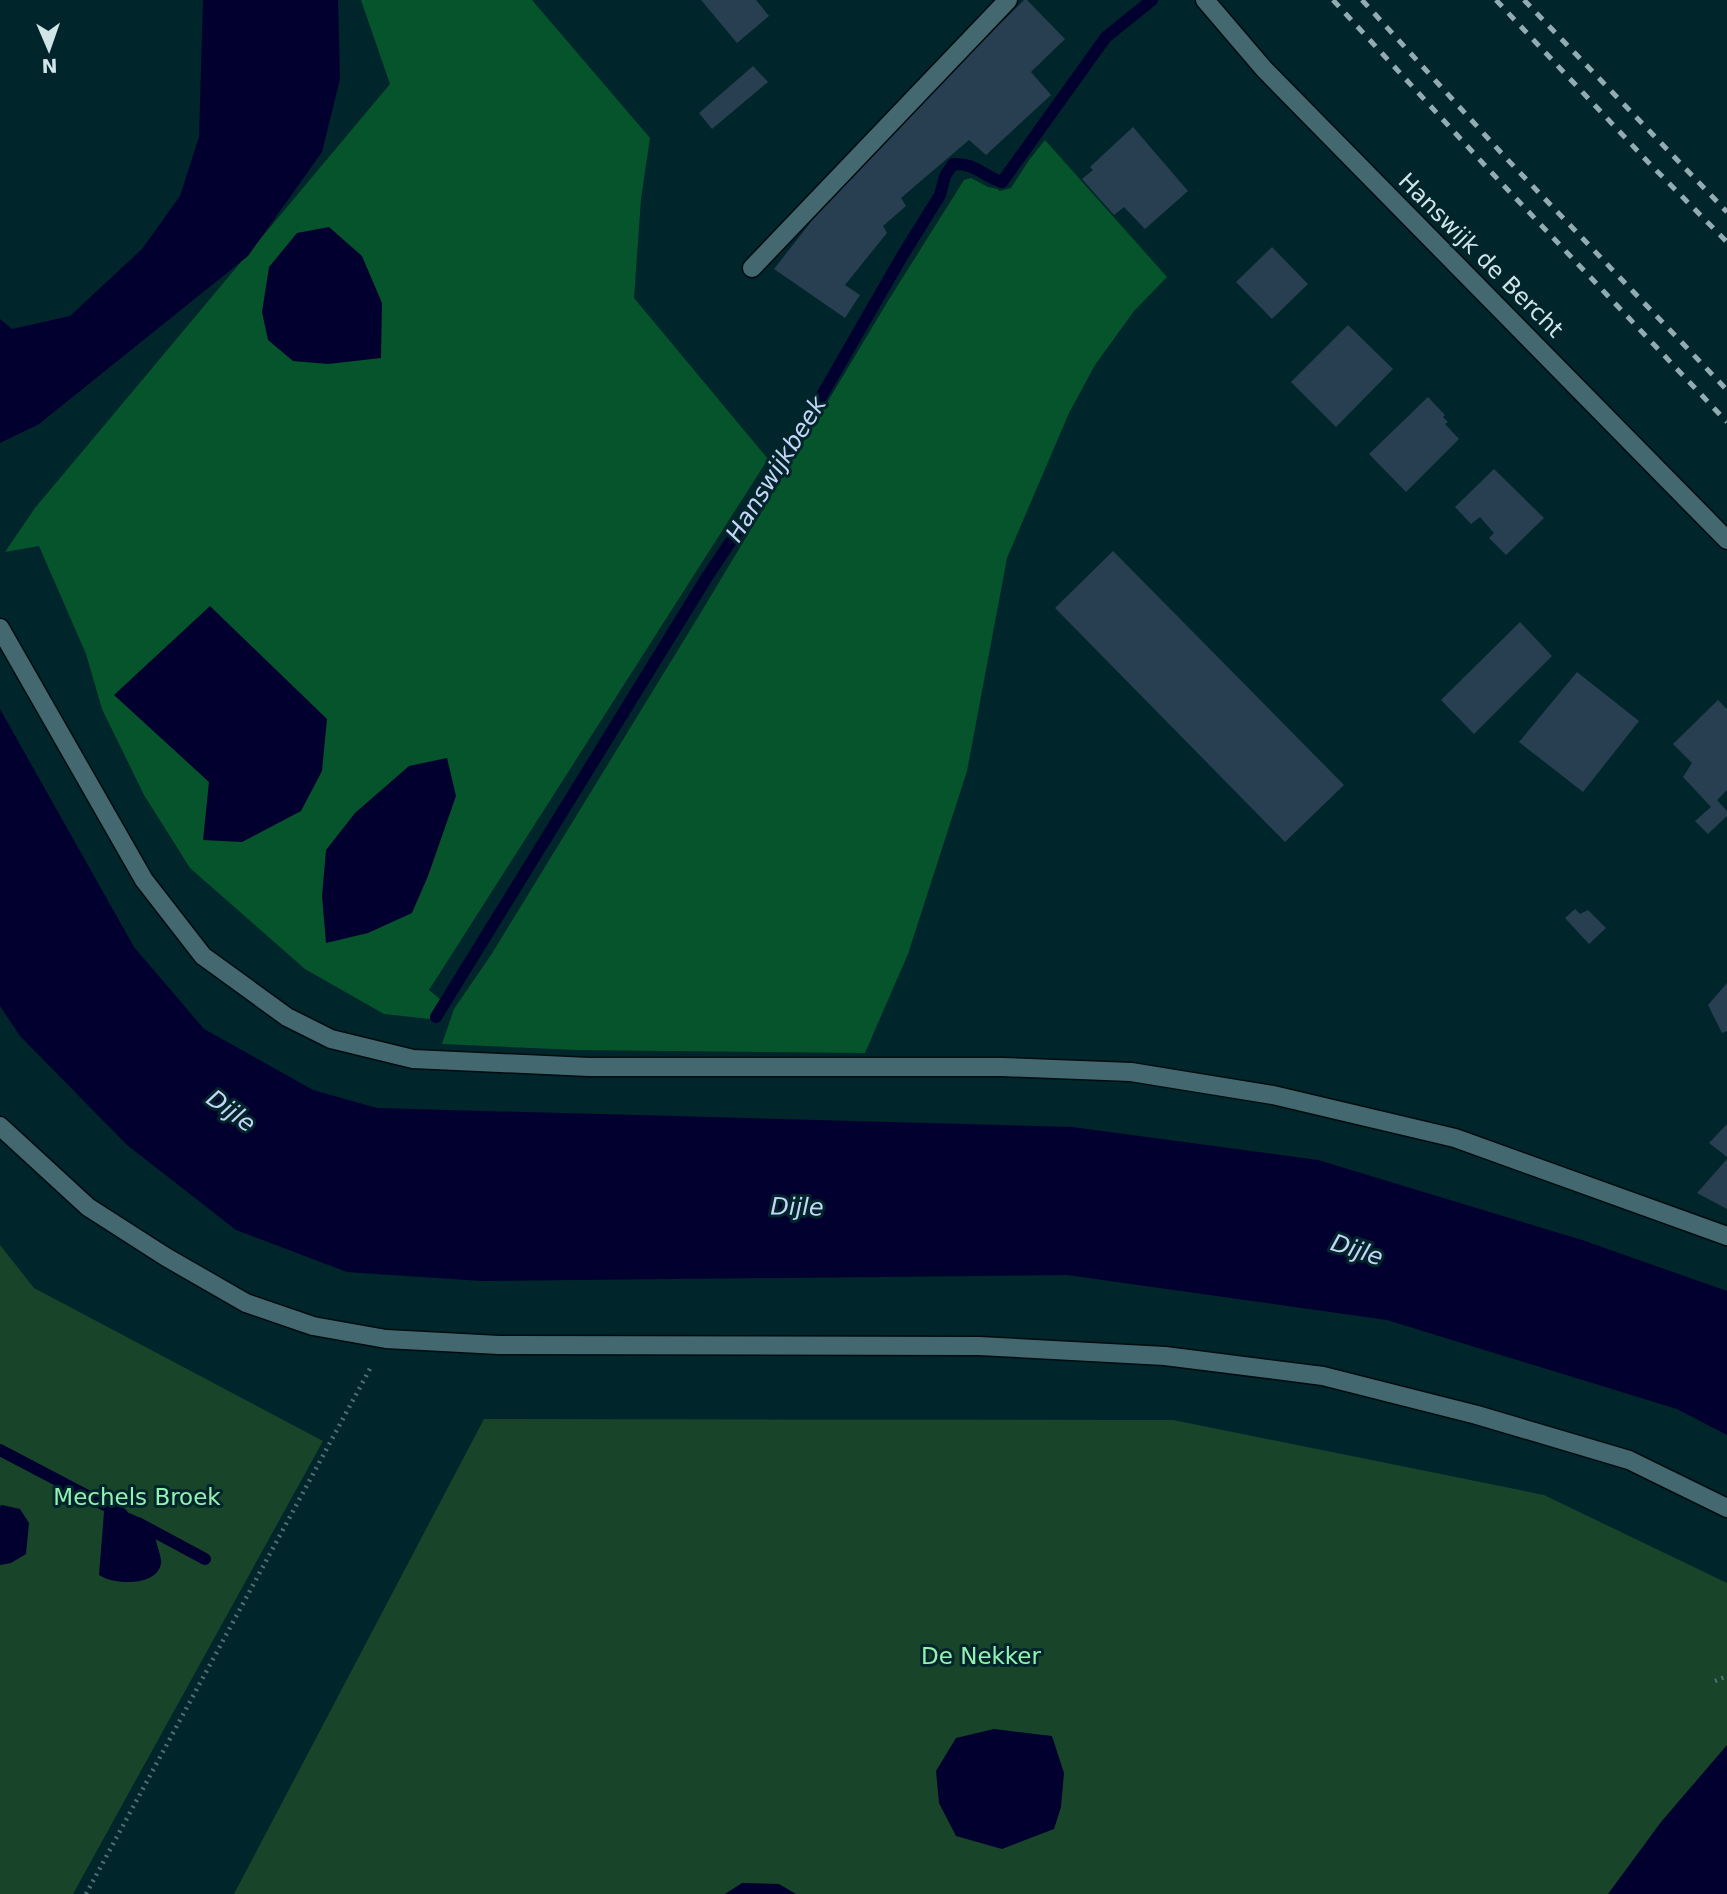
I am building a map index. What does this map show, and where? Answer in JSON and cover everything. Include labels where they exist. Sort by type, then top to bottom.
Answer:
[{"type":"street","points":[[752,268],[1008,0]]},
{"type":"street","name":"Hanswijk de Bercht","points":[[1205,0],[1264,69],[1727,540]]},
{"type":"street","points":[[0,628],[144,880],[203,956],[287,1017],[331,1039],[412,1059],[576,1066],[1002,1068],[1131,1072],[1273,1095],[1455,1138],[1727,1236]]},
{"type":"street","points":[[0,1126],[88,1207],[166,1257],[246,1303],[313,1326],[386,1339],[512,1346],[979,1346],[1179,1358],[1323,1376],[1477,1415],[1629,1460],[1727,1508]]},
{"type":"path","points":[[86,1894],[386,1339]]},
{"type":"path","points":[[1715,1681],[1727,1676]]},
{"type":"green space","points":[[361,0],[532,0],[650,138],[641,199],[634,298],[768,459],[429,990],[441,1000],[430,1019],[384,1014],[305,969],[190,868],[144,795],[102,709],[86,654],[39,546],[5,552],[35,508],[390,84]]},
{"type":"green space","points":[[1045,140],[1167,277],[1134,311],[1095,365],[1069,413],[1007,558],[967,771],[908,954],[865,1053],[577,1050],[442,1044],[454,1009],[491,955],[964,180],[971,178],[999,191],[1011,188]]},
{"type":"green space","name":"Mechels Broek","points":[[0,1245],[34,1288],[323,1441],[73,1894],[0,1894]]},
{"type":"green space","name":"De Nekker","points":[[484,1419],[1173,1420],[1544,1495],[1727,1583],[1727,1894],[234,1894]]},
{"type":"water","points":[[203,0],[338,0],[340,79],[322,152],[248,256],[39,424],[0,443],[0,319],[12,329],[70,316],[142,249],[180,196],[199,137]]},
{"type":"water","points":[[329,227],[362,256],[382,303],[381,358],[328,364],[293,361],[268,340],[262,312],[269,267],[297,233]]},
{"type":"water","points":[[210,606],[327,719],[322,771],[301,811],[242,842],[203,840],[209,782],[114,695]]},
{"type":"water","name":"Dijle","points":[[0,709],[134,947],[204,1029],[313,1090],[377,1108],[1072,1127],[1318,1160],[1582,1240],[1727,1291],[1727,1435],[1677,1409],[1387,1320],[1067,1275],[482,1281],[347,1272],[236,1230],[127,1145],[20,1036],[0,1006]]},
{"type":"water","points":[[447,758],[456,796],[412,913],[368,933],[326,943],[322,896],[326,850],[355,813],[409,766]]},
{"type":"water","points":[[0,1506],[20,1509],[29,1523],[26,1554],[11,1563],[0,1565]]},
{"type":"water","points":[[112,1506],[140,1518],[151,1528],[161,1562],[158,1571],[151,1577],[124,1582],[99,1575],[104,1512]]},
{"type":"water","points":[[994,1729],[1052,1736],[1064,1773],[1061,1807],[1054,1829],[1002,1849],[956,1836],[939,1803],[936,1771],[956,1738]]},
{"type":"water","points":[[1727,1745],[1727,1894],[1608,1894],[1661,1822]]},
{"type":"water","points":[[742,1883],[779,1884],[796,1894],[725,1894]]},
{"type":"building","points":[[701,0],[756,0],[769,16],[737,43]]},
{"type":"building","points":[[1024,0],[1065,39],[1031,72],[1051,95],[986,155],[969,140],[901,198],[906,206],[883,226],[887,233],[845,285],[860,295],[845,318],[774,269],[850,172]]},
{"type":"building","points":[[753,66],[768,82],[712,129],[699,113]]},
{"type":"building","points":[[1133,127],[1188,191],[1145,229],[1124,207],[1114,215],[1082,179],[1093,170],[1090,167]]},
{"type":"building","points":[[1272,247],[1308,284],[1272,319],[1236,282]]},
{"type":"building","points":[[1348,325],[1393,369],[1336,427],[1291,382]]},
{"type":"building","points":[[1428,397],[1445,415],[1443,417],[1448,422],[1445,424],[1459,439],[1406,492],[1369,454]]},
{"type":"building","points":[[1494,469],[1544,518],[1506,555],[1489,538],[1494,533],[1480,517],[1471,524],[1455,507]]},
{"type":"building","points":[[1113,551],[1344,785],[1285,842],[1055,608]]},
{"type":"building","points":[[1520,622],[1552,656],[1474,734],[1441,700]]},
{"type":"building","points":[[1577,672],[1639,721],[1583,792],[1519,742]]},
{"type":"building","points":[[1718,700],[1727,709],[1727,790],[1717,800],[1727,811],[1727,816],[1708,834],[1695,821],[1711,807],[1683,777],[1692,763],[1673,744]]},
{"type":"building","points":[[1575,909],[1580,914],[1588,910],[1606,928],[1589,944],[1565,918]]},
{"type":"building","points":[[1727,983],[1727,1031],[1722,1033],[1708,1005]]},
{"type":"building","points":[[1727,1124],[1727,1157],[1709,1143]]},
{"type":"building","points":[[1727,1159],[1727,1209],[1697,1193]]},
{"type":"waterway","name":"Hanswijkbeek","points":[[436,1017],[707,577],[783,463],[940,195],[945,176],[953,164],[973,167],[1002,182],[1106,37],[1152,0]]},
{"type":"waterway","points":[[0,1450],[122,1514]]},
{"type":"waterway","points":[[138,1523],[205,1559]]},
{"type":"railway","points":[[1333,0],[1727,422]]},
{"type":"railway","points":[[1362,0],[1505,157],[1727,390]]},
{"type":"railway","points":[[1496,0],[1727,242]]},
{"type":"railway","points":[[1524,0],[1727,212]]}]
